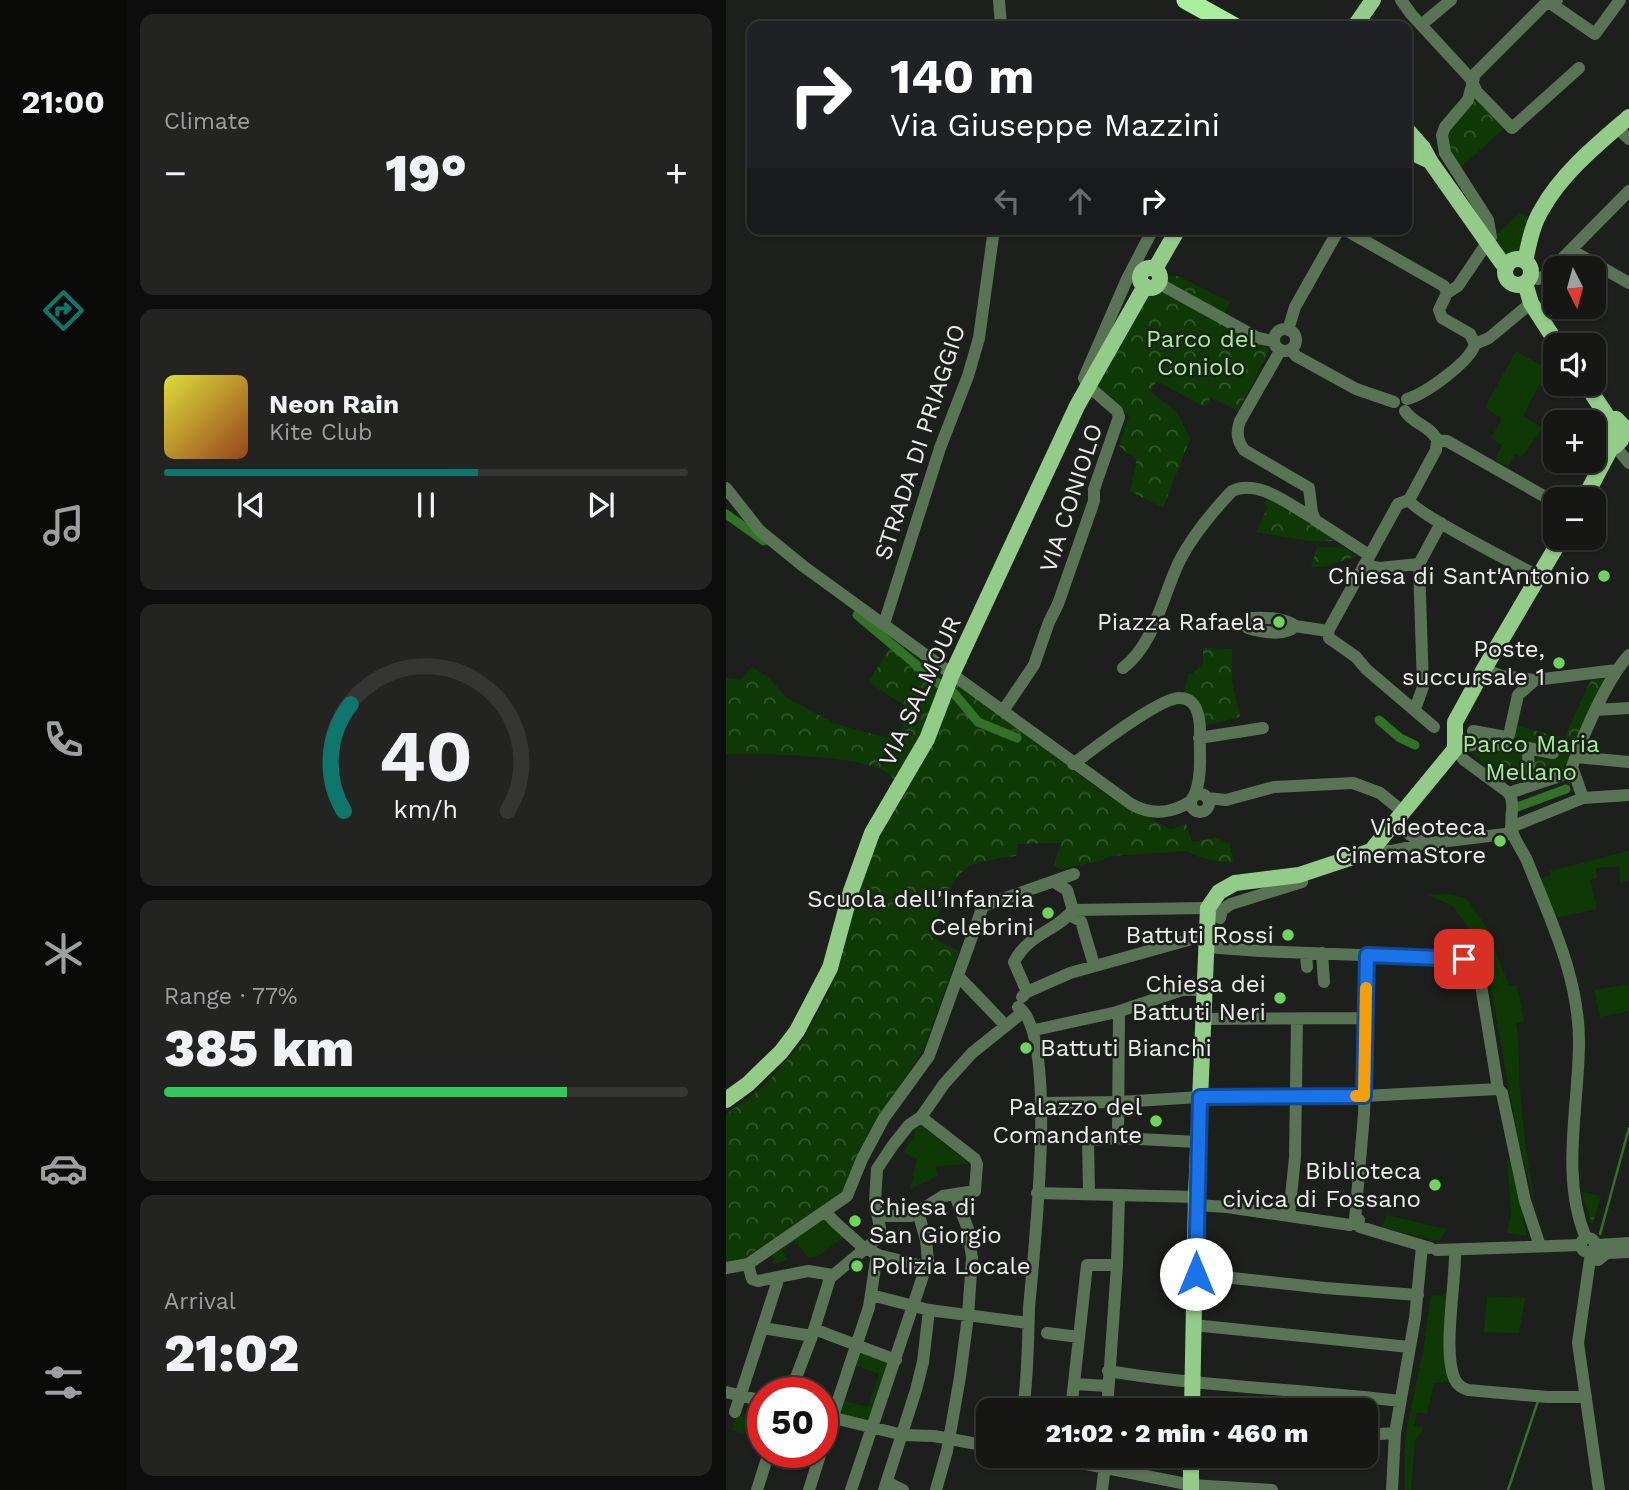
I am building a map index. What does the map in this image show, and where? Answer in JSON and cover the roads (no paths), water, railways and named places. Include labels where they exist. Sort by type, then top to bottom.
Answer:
[{"type":"highway","points":[[1186,0],[1224,21]]},
{"type":"main road","points":[[1359,21],[1372,0]]},
{"type":"main road","points":[[1550,333],[1531,303],[1527,274],[1534,226],[1549,198],[1565,177],[1625,128]]},
{"type":"main road","points":[[1412,136],[1502,263],[1507,266]]},
{"type":"main road","points":[[1412,153],[1430,161]]},
{"type":"main road","name":"VIA SALMOUR","points":[[726,1100],[748,1084],[781,1052],[797,1031],[830,968],[862,857],[882,815],[927,738],[952,674],[1087,385],[1153,279],[1175,235]]},
{"type":"main road","points":[[1507,266],[1517,260],[1527,274]]},
{"type":"main road","points":[[1507,266],[1509,281],[1517,285],[1527,274]]},
{"type":"main road","points":[[1596,396],[1620,423]]},
{"type":"main road","points":[[1591,487],[1614,446],[1607,440],[1606,423],[1620,423]]},
{"type":"main road","points":[[1192,1398],[1206,941],[1219,892],[1235,883],[1299,876],[1371,851],[1461,747],[1455,722],[1554,550]]},
{"type":"main road","points":[[1191,1468],[1191,1487]]},
{"type":"street","points":[[999,0],[1001,21]]},
{"type":"street","points":[[1401,0],[1472,81],[1477,92],[1512,128],[1579,68]]},
{"type":"street","points":[[1421,25],[1451,0]]},
{"type":"street","points":[[1475,344],[1470,334],[1442,318],[1439,310],[1447,293],[1458,286],[1488,243],[1491,230],[1488,220],[1445,153],[1445,127],[1468,100],[1475,74],[1550,2],[1595,34],[1620,0]]},
{"type":"street","points":[[1527,274],[1538,279],[1545,276],[1629,191]]},
{"type":"street","name":"STRADA DI PRIAGGIO","points":[[884,624],[979,338],[993,235]]},
{"type":"street","name":"VIA CONIOLO","points":[[1003,711],[1034,665],[1090,514],[1094,489],[1118,421],[1117,411],[1087,385],[1084,378],[1127,279],[1150,235]]},
{"type":"street","points":[[1288,330],[1295,307],[1338,235]]},
{"type":"street","points":[[1353,235],[1444,286],[1447,293]]},
{"type":"street","points":[[1571,250],[1629,283]]},
{"type":"street","points":[[1153,279],[1356,389],[1402,404],[1410,419],[1434,434],[1437,440],[1435,450],[1409,500],[1398,503],[1328,631],[1332,642],[1356,657],[1366,669],[1434,727]]},
{"type":"street","points":[[1402,404],[1431,388],[1471,353],[1475,344],[1488,338],[1531,303]]},
{"type":"street","points":[[1281,347],[1296,344],[1296,337],[1288,330],[1278,331],[1281,347],[1240,421],[1237,434],[1239,444],[1244,450],[1309,488],[1312,513]]},
{"type":"street","points":[[1437,440],[1446,441],[1543,496]]},
{"type":"street","points":[[1614,446],[1629,463]]},
{"type":"street","points":[[1123,668],[1143,649],[1182,556],[1232,491],[1238,488],[1252,487],[1267,492],[1312,513],[1379,568],[1419,564]]},
{"type":"street","points":[[726,488],[760,531],[830,587],[1136,807],[1150,811],[1169,811],[1200,801],[1226,800],[1274,787],[1353,783],[1380,793],[1424,844]]},
{"type":"street","points":[[1409,500],[1412,506],[1538,576]]},
{"type":"street","points":[[1415,709],[1423,687],[1419,564],[1441,523]]},
{"type":"street","points":[[1295,626],[1328,631]]},
{"type":"street","points":[[1583,798],[1572,772],[1576,757],[1596,710],[1617,670],[1628,656]]},
{"type":"street","points":[[1484,669],[1502,676],[1535,680],[1617,670]]},
{"type":"street","points":[[1505,741],[1518,695],[1535,680]]},
{"type":"street","points":[[1073,764],[1146,713],[1172,699],[1185,699],[1195,707],[1200,722],[1200,801]]},
{"type":"street","points":[[1596,710],[1629,708]]},
{"type":"street","points":[[1200,738],[1263,727]]},
{"type":"street","points":[[1473,731],[1553,753]]},
{"type":"street","points":[[1505,741],[1461,747],[1464,760],[1509,793],[1512,802],[1512,830],[1526,857],[1570,974],[1577,1010],[1579,1041],[1574,1133],[1575,1196],[1589,1248],[1598,1260],[1607,1253],[1629,1252]]},
{"type":"street","points":[[1528,748],[1529,783]]},
{"type":"street","points":[[1576,757],[1629,762]]},
{"type":"street","points":[[1509,793],[1572,772]]},
{"type":"street","points":[[1371,851],[1391,851],[1512,830],[1583,798],[1629,795]]},
{"type":"street","points":[[726,1268],[748,1264],[847,1196],[884,1118],[929,1056],[983,906],[1074,874]]},
{"type":"street","points":[[1027,992],[1014,962],[1021,949],[1071,912],[1214,913],[1231,904],[1302,882]]},
{"type":"street","points":[[1053,883],[1067,890],[1071,912],[1081,921],[1094,965]]},
{"type":"street","points":[[796,1377],[830,1278],[870,1251],[878,1238],[880,1228],[875,1202],[877,1169],[910,1125],[921,1117],[944,1084],[972,1053],[1006,1026],[1018,1011],[1027,992],[1070,972],[1094,965],[1206,941],[1305,953],[1470,961],[1475,967],[1480,985],[1498,1089],[1502,1093],[1525,1201],[1540,1246]]},
{"type":"street","points":[[1305,953],[1307,967]]},
{"type":"street","points":[[1322,953],[1324,982]]},
{"type":"street","points":[[1367,955],[1364,1096],[1356,1221],[1360,1227],[1430,1248],[1455,1250],[1540,1246],[1589,1248],[1629,1243]]},
{"type":"street","points":[[958,976],[1006,1026]]},
{"type":"street","points":[[1035,1030],[1119,1011],[1182,989],[1204,990]]},
{"type":"street","points":[[1018,1011],[1026,1012],[1035,1030],[1042,1103],[1034,1330],[1024,1398]]},
{"type":"street","points":[[1118,1138],[1119,1011]]},
{"type":"street","points":[[1202,1019],[1364,1017]]},
{"type":"street","points":[[1289,1216],[1295,1157],[1297,1019]]},
{"type":"street","points":[[1042,1103],[1200,1097],[1364,1096],[1498,1089]]},
{"type":"street","points":[[878,1216],[911,1216],[943,1196],[975,1191],[977,1164],[968,1153],[921,1117]]},
{"type":"street","points":[[1089,1193],[1088,1140],[1118,1138],[1198,1142]]},
{"type":"street","points":[[869,1147],[884,1158]]},
{"type":"street","points":[[1037,1193],[1089,1193],[1196,1201],[1350,1225],[1356,1221]]},
{"type":"street","points":[[936,1490],[950,1439],[968,1316],[972,1258],[968,1229],[955,1195]]},
{"type":"street","points":[[1107,1398],[1117,1265],[1119,1195]]},
{"type":"street","points":[[825,1211],[839,1227],[870,1251],[926,1267]]},
{"type":"street","points":[[851,1490],[926,1267],[929,1253],[918,1212]]},
{"type":"street","points":[[1392,1490],[1395,1433],[1400,1401],[1418,1295],[1430,1248]]},
{"type":"street","points":[[1589,1248],[1578,1343],[1599,1490]]},
{"type":"street","points":[[1455,1250],[1450,1356],[1455,1380],[1459,1386],[1468,1390],[1547,1397],[1586,1397]]},
{"type":"street","points":[[838,1391],[857,1345],[871,1295],[870,1251]]},
{"type":"street","points":[[748,1264],[752,1279],[758,1281],[808,1271],[833,1275]]},
{"type":"street","points":[[1073,1398],[1087,1265],[1117,1265]]},
{"type":"street","points":[[1196,1274],[1418,1295]]},
{"type":"street","points":[[735,1412],[779,1277]]},
{"type":"street","points":[[871,1295],[929,1310],[1079,1337]]},
{"type":"street","points":[[903,1490],[886,1486],[923,1362],[929,1310]]},
{"type":"street","points":[[1193,1325],[1409,1347]]},
{"type":"street","points":[[763,1328],[813,1332],[896,1358],[923,1362]]},
{"type":"street","points":[[1108,1371],[1192,1382],[1338,1393],[1400,1401]]},
{"type":"street","points":[[1075,1384],[1107,1386]]},
{"type":"street","points":[[726,1392],[747,1397]]},
{"type":"street","points":[[838,1420],[903,1435],[976,1444]]},
{"type":"street","points":[[1378,1434],[1395,1433]]},
{"type":"street","points":[[757,1490],[764,1468]]},
{"type":"street","points":[[809,1490],[816,1468]]},
{"type":"street","points":[[1102,1490],[1105,1468]]},
{"type":"street","points":[[1126,1468],[1191,1487],[1272,1490]]},
{"type":"waterway","points":[[726,514],[764,541]]},
{"type":"waterway","points":[[857,615],[939,684]]},
{"type":"waterway","points":[[953,692],[978,722],[1017,738]]},
{"type":"waterway","points":[[1379,720],[1400,738],[1415,745]]},
{"type":"waterway","points":[[1517,807],[1566,789]]},
{"type":"waterway","points":[[1600,1234],[1629,1128]]},
{"type":"waterway","points":[[1508,1490],[1538,1401]]},
{"type":"place","name":"Chiesa di Sant'Antonio","points":[[1604,576]]},
{"type":"place","name":"Piazza Rafaela","points":[[1279,622]]},
{"type":"place","name":"Poste, succursale 1","points":[[1559,663]]},
{"type":"place","name":"Videoteca CinemaStore","points":[[1500,841]]},
{"type":"place","name":"Scuola dell'Infanzia Celebrini","points":[[1048,913]]},
{"type":"place","name":"Battuti Rossi","points":[[1288,935]]},
{"type":"place","name":"Chiesa dei Battuti Neri","points":[[1280,998]]},
{"type":"place","name":"Battuti Bianchi","points":[[1026,1048]]},
{"type":"place","name":"Palazzo del Comandante","points":[[1156,1121]]},
{"type":"place","name":"Biblioteca civica di Fossano","points":[[1435,1185]]},
{"type":"place","name":"Chiesa di San Giorgio","points":[[855,1221]]},
{"type":"place","name":"Polizia Locale","points":[[857,1266]]},
{"type":"park label","name":"Parco del Coniolo","points":[[1201,353]]},
{"type":"park label","name":"Parco Maria Mellano","points":[[1531,758]]}]
